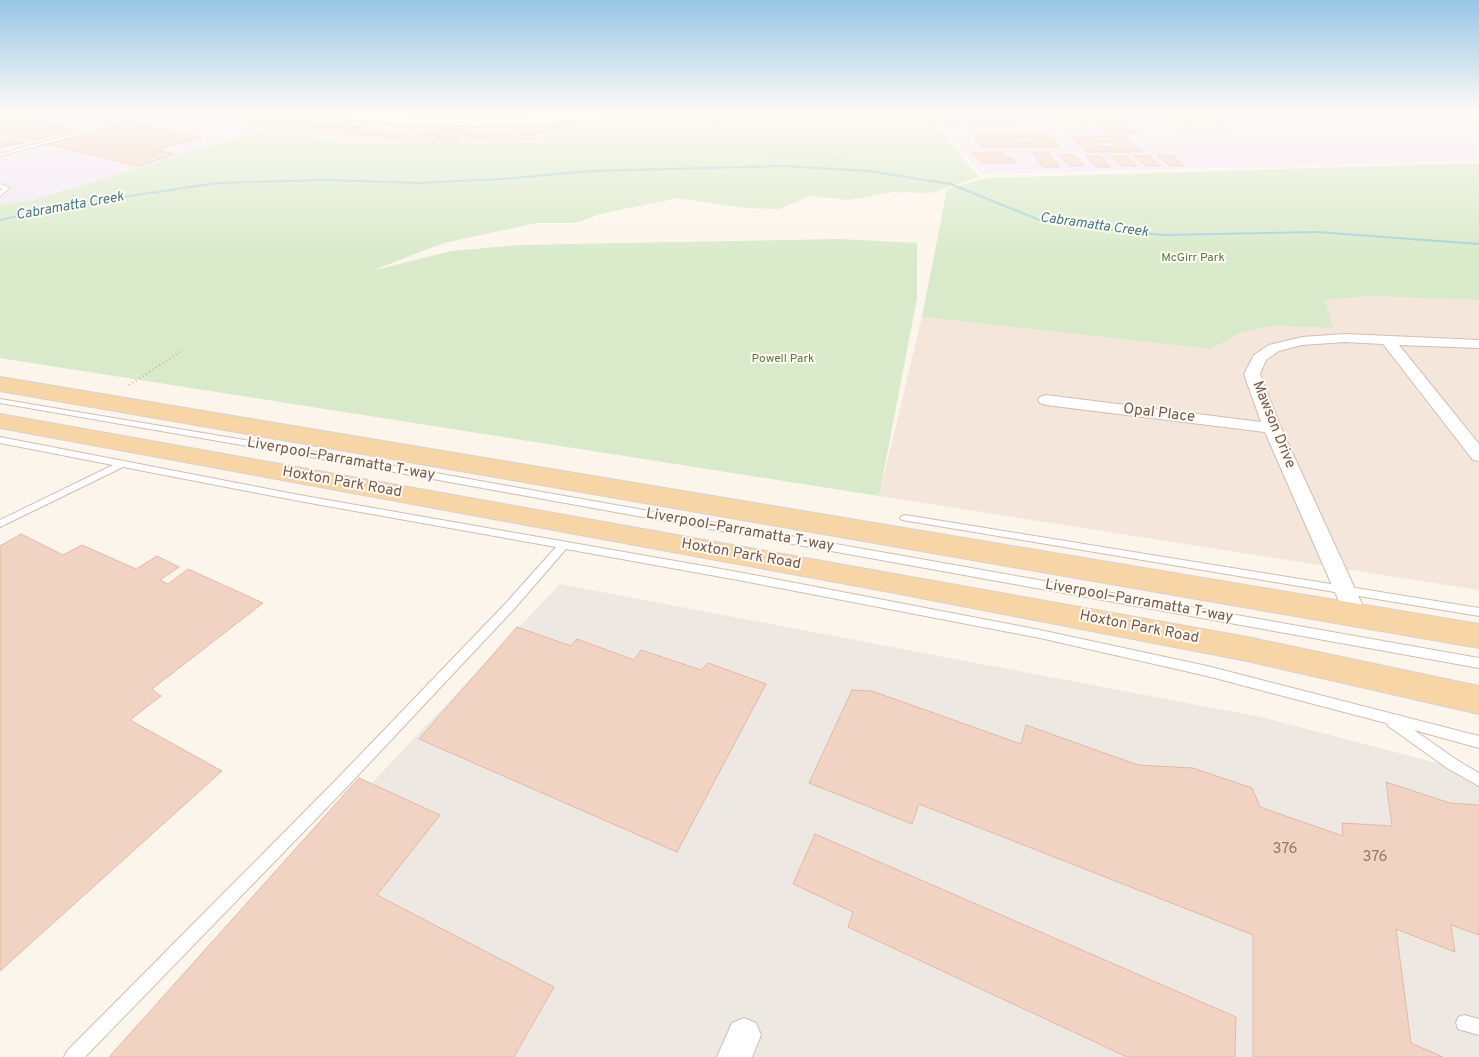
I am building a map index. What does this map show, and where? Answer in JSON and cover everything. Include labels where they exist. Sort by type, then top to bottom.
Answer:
[{"type":"main road","points":[[0,384],[1479,636]]},
{"type":"main road","name":"Hoxton Park Road","points":[[0,421],[879,580],[1247,649],[1479,700]]},
{"type":"street","name":"Mawson Drive","points":[[1356,615],[1272,428],[1252,374],[1259,358],[1274,348],[1302,341],[1345,338],[1479,344]]},
{"type":"street","points":[[1387,340],[1479,456]]},
{"type":"street","name":"Opal Place","points":[[1046,400],[1272,428]]},
{"type":"lane","points":[[0,186],[7,188],[0,194]]},
{"type":"lane","name":"Liverpool–Parramatta T-way","points":[[0,401],[342,460],[1479,663]]},
{"type":"lane","points":[[0,440],[1040,634],[1207,671],[1479,742]]},
{"type":"lane","points":[[0,524],[121,464]]},
{"type":"lane","points":[[905,518],[1479,612]]},
{"type":"lane","points":[[73,1057],[341,784],[514,602],[564,545]]},
{"type":"lane","points":[[1385,717],[1452,764],[1479,780]]},
{"type":"path","points":[[121,390],[183,350]]},
{"type":"shaded area","points":[[0,162],[157,162],[30,201],[0,204]]},
{"type":"shaded area","points":[[971,162],[1428,162],[982,174]]},
{"type":"shaded area","points":[[1369,296],[1479,300],[1479,590],[879,496],[922,317],[1211,349],[1240,333],[1271,326],[1334,328],[1323,300]]},
{"type":"shaded area","points":[[560,584],[1261,717],[1479,774],[1479,1057],[113,1057]]},
{"type":"green space","name":"Powell Park","points":[[157,162],[967,162],[979,177],[931,193],[892,192],[849,200],[810,196],[779,209],[744,208],[678,198],[604,213],[575,223],[537,223],[444,243],[371,271],[451,251],[518,245],[839,239],[917,243],[917,298],[879,496],[0,358],[0,204],[30,201]]},
{"type":"green space","name":"McGirr Park","points":[[1479,163],[1479,300],[1369,296],[1324,300],[1334,328],[1271,326],[1240,333],[1211,349],[922,317],[947,189],[987,178]]},
{"type":"building","points":[[123,162],[150,162],[139,166]]},
{"type":"building","points":[[980,162],[1016,163],[981,163]]},
{"type":"building","points":[[1040,162],[1056,162],[1060,167],[1043,167]]},
{"type":"building","points":[[1066,162],[1081,162],[1084,166],[1069,166]]},
{"type":"building","points":[[1092,162],[1106,162],[1111,167],[1096,167]]},
{"type":"building","points":[[1118,162],[1133,162],[1137,166],[1122,166]]},
{"type":"building","points":[[1142,162],[1157,162],[1161,166],[1146,166]]},
{"type":"building","points":[[1166,162],[1181,162],[1185,166],[1170,166]]},
{"type":"building","points":[[21,534],[63,555],[82,545],[136,569],[157,556],[179,567],[160,580],[168,584],[188,569],[263,603],[152,689],[161,696],[130,720],[222,771],[0,971],[0,546]]},
{"type":"building","points":[[517,627],[571,646],[577,639],[634,660],[641,650],[701,670],[708,663],[766,684],[677,852],[419,739]]},
{"type":"building","points":[[852,690],[872,691],[1021,744],[1026,725],[1138,765],[1193,768],[1252,788],[1260,807],[1343,836],[1342,823],[1392,826],[1386,782],[1450,803],[1479,805],[1479,935],[1451,925],[1455,952],[1396,929],[1411,1043],[1443,1057],[1253,1057],[1253,935],[919,804],[912,824],[809,783]]},
{"type":"building","points":[[359,778],[440,815],[377,895],[554,987],[514,1057],[109,1057]]},
{"type":"building","points":[[815,834],[1236,1017],[1235,1057],[1127,1057],[848,927],[853,912],[793,884]]},
{"type":"waterway","name":"Cabramatta Creek","points":[[0,220],[68,205],[218,183],[326,180],[419,183],[502,179],[591,171],[783,166],[868,171],[951,184],[1044,222],[1163,235],[1317,232],[1479,244]]}]
